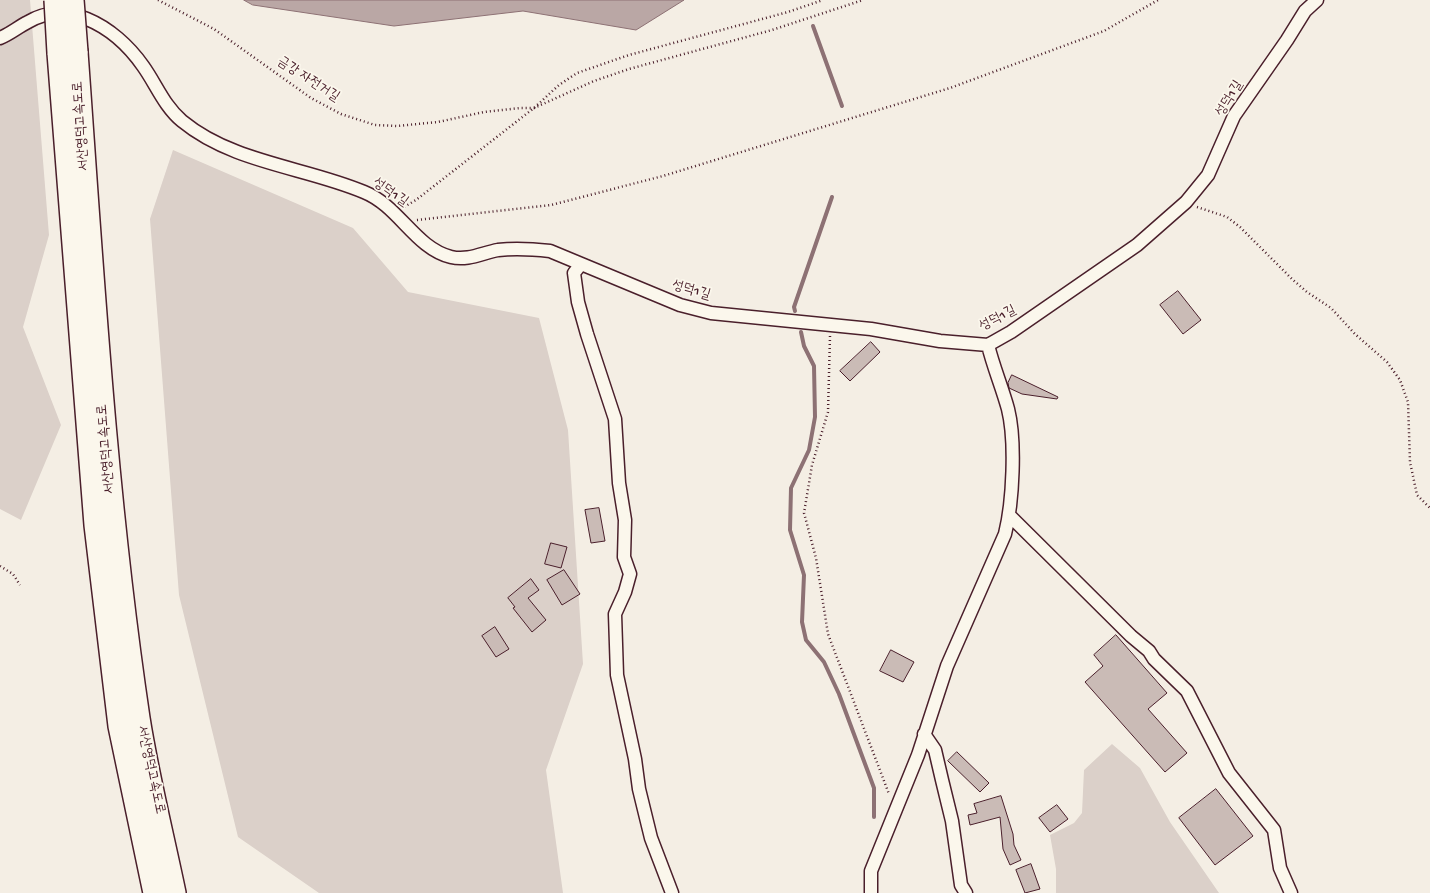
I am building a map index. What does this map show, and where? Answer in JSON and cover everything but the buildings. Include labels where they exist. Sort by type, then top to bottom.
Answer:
[{"type":"highway","name":"서산영덕고속도로","points":[[55,0],[68,52],[114,518],[139,720],[175,893]]},
{"type":"highway","name":"서산영덕고속도로","points":[[74,0],[68,52],[95,525],[119,726],[154,893]]},
{"type":"street","name":"성덕1길","points":[[0,38],[42,15],[66,12],[87,19],[107,30],[129,48],[143,66],[166,103],[181,120],[205,137],[228,149],[366,192],[395,212],[412,232],[436,252],[452,257],[467,258],[497,250],[529,248],[550,251],[680,305],[712,313],[871,329],[940,341],[988,344],[1011,332],[1137,245],[1186,202],[1208,175],[1234,116],[1287,40],[1305,11],[1317,0]]},
{"type":"street","points":[[581,264],[574,273],[578,302],[589,342],[615,419],[619,483],[624,520],[624,557],[630,574],[625,592],[615,614],[617,675],[635,759],[638,789],[651,838],[672,893]]},
{"type":"street","points":[[871,893],[871,871],[895,810],[900,804],[916,762],[946,666],[1005,534],[1010,516],[1012,447],[1008,410],[988,344]]},
{"type":"street","points":[[1010,516],[1149,651],[1154,660],[1187,691],[1229,773],[1274,830],[1280,868],[1291,893]]},
{"type":"street","points":[[924,734],[935,750],[952,821],[961,885],[966,893]]},
{"type":"path","name":"금강 자전거길","points":[[158,0],[214,29],[311,98],[341,114],[376,125],[404,126],[438,122],[484,112],[534,108]]},
{"type":"path","points":[[395,212],[416,200],[534,108],[559,85],[577,74],[601,64],[788,12],[823,0]]},
{"type":"path","points":[[534,108],[594,81],[629,68],[772,30],[863,0]]},
{"type":"path","points":[[404,222],[551,205],[663,176],[950,88],[1104,31],[1158,0]]},
{"type":"path","points":[[1186,202],[1227,217],[1240,227],[1292,279],[1307,292],[1331,308],[1355,334],[1387,362],[1400,380],[1408,402],[1410,462],[1417,495],[1430,508]]},
{"type":"path","points":[[830,325],[828,412],[812,465],[804,513],[816,558],[828,634],[895,810]]},
{"type":"path","points":[[0,566],[13,574],[20,584]]},
{"type":"shaded area","points":[[0,0],[30,0],[49,235],[23,327],[61,425],[21,520],[0,509]]},
{"type":"shaded area","points":[[244,0],[684,0],[636,30],[523,11],[394,26],[253,5]]},
{"type":"shaded area","points":[[173,150],[353,228],[408,292],[539,318],[568,430],[583,664],[546,770],[563,893],[319,893],[238,837],[179,595],[150,219]]},
{"type":"shaded area","points":[[1112,744],[1140,768],[1170,822],[1219,893],[1056,893],[1056,869],[1050,835],[1074,823],[1082,813],[1084,770]]},
{"type":"waterway","points":[[813,26],[842,106]]},
{"type":"waterway","points":[[795,311],[794,307],[832,197]]},
{"type":"waterway","points":[[801,332],[804,346],[814,366],[815,417],[809,450],[791,488],[790,530],[804,575],[802,622],[806,640],[824,662],[839,694],[874,788],[874,817]]}]
